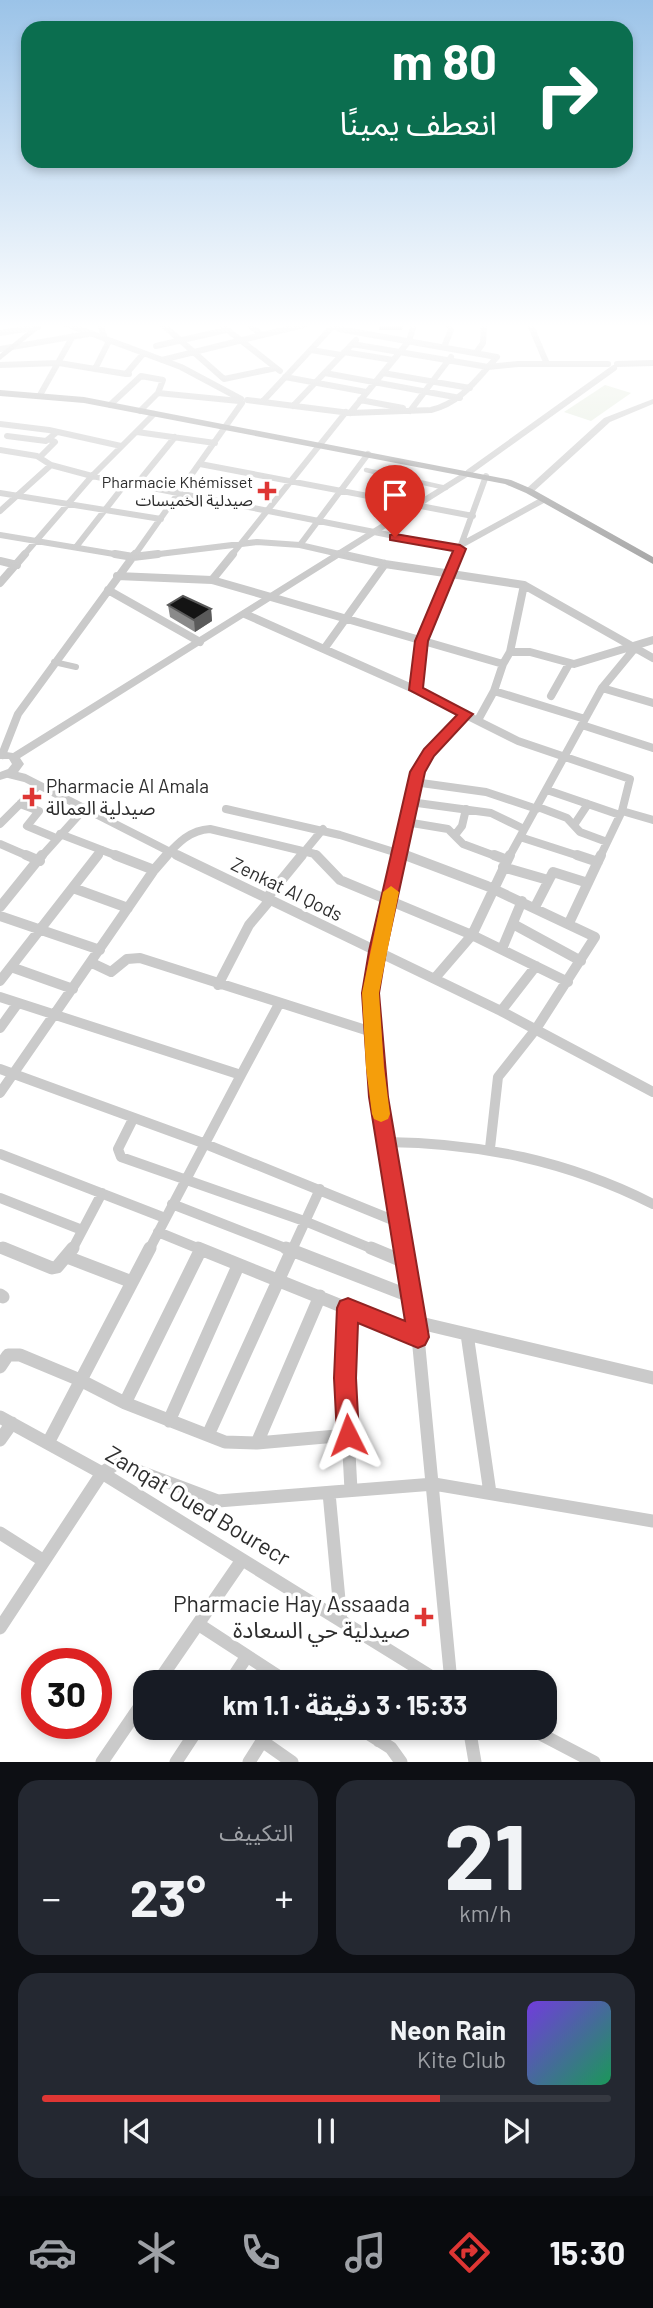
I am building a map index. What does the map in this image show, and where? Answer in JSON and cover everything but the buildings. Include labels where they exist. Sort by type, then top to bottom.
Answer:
[{"type":"main road","points":[[116,406],[469,472],[529,491],[653,561]]},
{"type":"street","points":[[140,411],[145,406]]},
{"type":"street","points":[[25,778],[2,776],[10,758],[9,739],[18,714],[179,494],[238,406]]},
{"type":"street","points":[[303,406],[348,412],[439,409],[444,406]]},
{"type":"street","points":[[212,580],[319,444],[354,406]]},
{"type":"street","points":[[392,406],[411,410]]},
{"type":"street","points":[[411,410],[414,406]]},
{"type":"street","points":[[10,758],[446,488],[558,406]]},
{"type":"street","points":[[529,491],[607,420],[640,406]]},
{"type":"street","points":[[1,582],[92,476],[155,414]]},
{"type":"street","points":[[0,424],[57,432],[121,446]]},
{"type":"street","points":[[3,440],[16,426]]},
{"type":"street","points":[[50,439],[57,432]]},
{"type":"street","points":[[137,432],[215,443]]},
{"type":"street","points":[[136,485],[174,438]]},
{"type":"street","points":[[3,440],[50,439],[55,442],[40,457]]},
{"type":"street","points":[[0,450],[40,457],[51,466],[92,476],[373,533],[461,547],[543,500]]},
{"type":"street","points":[[300,545],[369,454]]},
{"type":"street","points":[[200,464],[473,516]]},
{"type":"street","points":[[0,512],[51,466]]},
{"type":"street","points":[[366,470],[446,488]]},
{"type":"street","points":[[416,690],[421,641],[450,575],[486,477]]},
{"type":"street","points":[[76,547],[126,483]]},
{"type":"street","points":[[0,493],[161,519]]},
{"type":"street","points":[[0,535],[132,557],[257,542],[300,545],[385,564],[524,585],[653,658]]},
{"type":"street","points":[[0,561],[17,565]]},
{"type":"street","points":[[324,649],[385,564]]},
{"type":"street","points":[[117,576],[212,580],[503,664]]},
{"type":"street","points":[[478,720],[494,691],[510,652],[524,585]]},
{"type":"street","points":[[108,590],[200,642]]},
{"type":"street","points":[[245,614],[416,690],[519,741],[631,780],[621,813],[569,923]]},
{"type":"street","points":[[510,652],[530,652],[569,664],[582,663],[653,640]]},
{"type":"street","points":[[435,978],[472,935],[505,864],[602,688],[636,647]]},
{"type":"street","points":[[54,662],[76,667]]},
{"type":"street","points":[[551,696],[569,664]]},
{"type":"street","points":[[602,688],[653,703]]},
{"type":"street","points":[[494,691],[653,748]]},
{"type":"street","points":[[450,1670],[418,1337],[386,1142],[372,1032],[371,993],[377,951],[414,782],[424,759],[466,714]]},
{"type":"street","points":[[10,758],[25,778]]},
{"type":"street","name":"Zenkat Al Qods","points":[[25,778],[268,900],[435,978],[653,1092]]},
{"type":"street","points":[[414,782],[460,788],[537,808],[567,818],[580,832],[607,842]]},
{"type":"street","points":[[0,824],[38,786]]},
{"type":"street","points":[[547,790],[588,804],[653,820]]},
{"type":"street","points":[[494,814],[501,797]]},
{"type":"street","points":[[411,802],[494,814],[522,833],[598,862]]},
{"type":"street","points":[[20,804],[39,811],[27,827],[102,850],[154,870]]},
{"type":"street","points":[[574,825],[588,804]]},
{"type":"street","points":[[0,907],[58,836],[85,808]]},
{"type":"street","points":[[226,808],[323,829],[400,853],[494,887],[569,923],[595,939],[537,1029],[496,1084],[490,1148]]},
{"type":"street","points":[[455,835],[462,826],[466,809]]},
{"type":"street","points":[[406,822],[447,829],[463,844],[548,880]]},
{"type":"street","points":[[0,1093],[154,870],[171,850],[194,832],[205,828],[305,851],[322,859],[334,876],[472,935],[568,982]]},
{"type":"street","points":[[218,985],[249,925],[323,829]]},
{"type":"street","points":[[0,844],[40,861]]},
{"type":"street","points":[[0,981],[102,850]]},
{"type":"street","points":[[535,907],[555,871],[588,883]]},
{"type":"street","points":[[73,888],[128,908]]},
{"type":"street","points":[[502,949],[522,901]]},
{"type":"street","points":[[0,916],[100,950]]},
{"type":"street","points":[[513,924],[582,961]]},
{"type":"street","points":[[92,963],[111,972],[127,959],[141,958],[218,985],[372,1032]]},
{"type":"street","points":[[501,1011],[536,966]]},
{"type":"street","points":[[11,967],[73,989]]},
{"type":"street","points":[[0,998],[240,1075]]},
{"type":"street","points":[[0,1028],[18,1003]]},
{"type":"street","points":[[48,1443],[203,1143],[279,1004]]},
{"type":"street","points":[[0,1069],[203,1143],[400,1223]]},
{"type":"street","points":[[133,1118],[118,1149],[118,1155],[307,1222],[407,1263]]},
{"type":"street","points":[[386,1142],[438,1142],[490,1148],[564,1167],[601,1180],[653,1204]]},
{"type":"street","points":[[0,1154],[165,1218]]},
{"type":"street","points":[[208,1435],[280,1282],[320,1189]]},
{"type":"street","points":[[0,1247],[52,1268],[62,1265],[102,1193]]},
{"type":"street","points":[[0,1198],[82,1230]]},
{"type":"street","points":[[172,1204],[412,1297]]},
{"type":"street","points":[[158,1232],[418,1337]]},
{"type":"street","points":[[125,1403],[200,1251]]},
{"type":"street","points":[[67,1257],[132,1282]]},
{"type":"street","points":[[169,1421],[238,1265]]},
{"type":"street","points":[[257,1443],[320,1296]]},
{"type":"street","points":[[348,1308],[345,1378],[351,1490]]},
{"type":"street","points":[[416,1322],[653,1378]]},
{"type":"street","points":[[467,1334],[490,1493]]},
{"type":"street","points":[[0,1367],[8,1355],[13,1353],[80,1380],[125,1403],[225,1442],[257,1443],[348,1435]]},
{"type":"street","points":[[0,1440],[6,1420]]},
{"type":"street","name":"Zanqat Oued Bourecr","points":[[6,1420],[102,1473],[421,1670]]},
{"type":"street","points":[[0,1628],[102,1473],[111,1465],[121,1463],[218,1501],[434,1484],[653,1521]]},
{"type":"street","points":[[329,1493],[341,1621]]},
{"type":"street","points":[[0,1532],[44,1561]]},
{"type":"street","points":[[166,1670],[242,1560]]},
{"type":"street","points":[[198,1624],[269,1670]]},
{"type":"street","points":[[238,1670],[247,1656]]},
{"type":"street","points":[[102,1762],[133,1717]]},
{"type":"street","points":[[176,1762],[191,1740]]},
{"type":"street","points":[[386,1740],[401,1762]]},
{"type":"street","points":[[472,1740],[475,1762]]},
{"type":"street","points":[[552,1740],[594,1762]]},
{"type":"street","points":[[249,1762],[262,1741],[292,1762]]},
{"type":"green space","points":[[573,406],[612,406],[591,421],[564,412]]},
{"type":"slow traffic","points":[[381,1114],[372,1032],[371,993],[377,951],[391,892]]},
{"type":"place","name":"Pharmacie Khémisset صيدلية الخميسات","points":[[267,491]]},
{"type":"place","name":"Pharmacie Al Amala صيدلية العمالة","points":[[32,797]]},
{"type":"place","name":"Pharmacie Hay Assaada صيدلية حي السعادة","points":[[424,1617]]},
{"type":"route","points":[[348,1435],[345,1378],[348,1308],[418,1337],[383,1127],[375,1068],[371,993],[377,951],[417,772],[429,753],[466,714],[416,690],[421,641],[460,549],[395,537]]}]
